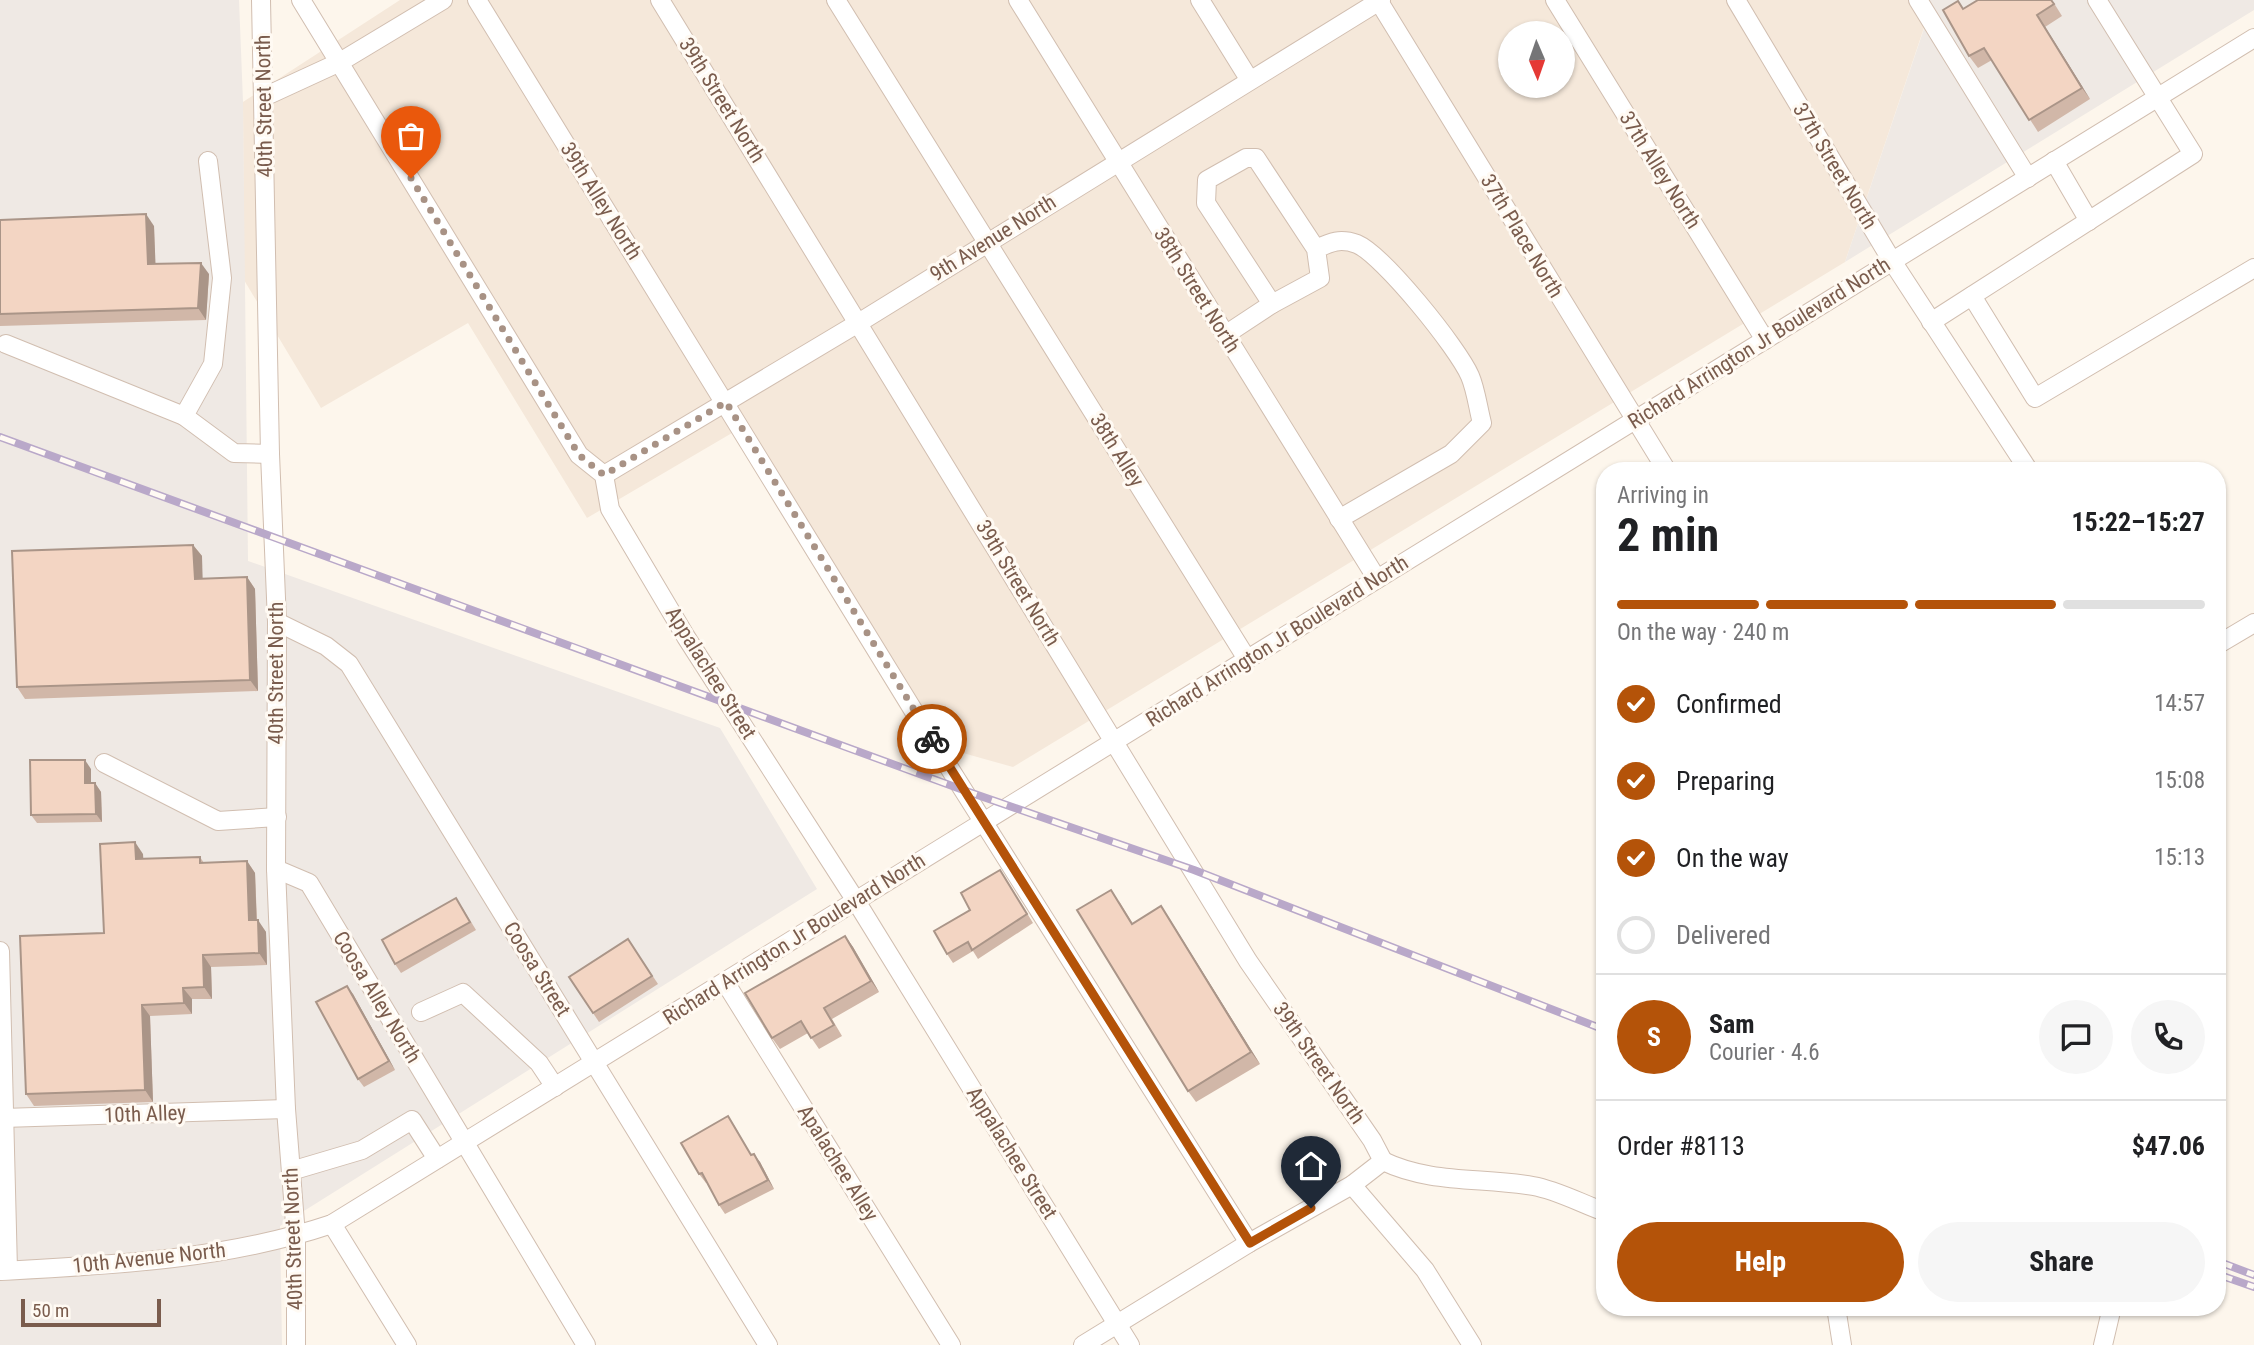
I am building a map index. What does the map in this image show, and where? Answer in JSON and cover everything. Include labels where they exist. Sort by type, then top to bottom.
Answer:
[{"type":"street","name":"40th Street North","points":[[261,0],[270,454],[277,622],[276,869],[286,1109],[296,1236],[296,1345]]},
{"type":"street","points":[[302,0],[579,455],[604,475]]},
{"type":"street","points":[[264,97],[340,62],[443,0]]},
{"type":"street","name":"39th Alley North","points":[[477,0],[926,731],[985,821]]},
{"type":"street","name":"39th Street North","points":[[660,0],[860,322],[1248,961],[1372,1140],[1383,1161]]},
{"type":"street","name":"38th Alley","points":[[836,0],[1247,659]]},
{"type":"street","name":"38th Street North","points":[[1018,0],[1377,579]]},
{"type":"street","points":[[1200,0],[1249,79]]},
{"type":"street","name":"9th Avenue North","points":[[604,475],[860,322],[1379,0]]},
{"type":"street","name":"37th Place North","points":[[1379,0],[1661,462]]},
{"type":"street","name":"37th Alley North","points":[[1555,0],[1765,340]]},
{"type":"street","name":"37th Street North","points":[[1737,0],[1892,261],[2023,462]]},
{"type":"street","points":[[1918,0],[2028,178]]},
{"type":"street","points":[[1931,322],[2193,154],[2097,0]]},
{"type":"street","name":"Richard Arrington Jr Boulevard North","points":[[296,1236],[332,1224],[2254,38]]},
{"type":"street","points":[[1225,335],[1272,304],[1320,278],[1316,249],[1256,158],[1246,158],[1207,180],[1206,203],[1272,304]]},
{"type":"street","points":[[184,416],[213,364],[222,278],[208,161]]},
{"type":"street","points":[[2054,161],[2089,221]]},
{"type":"street","points":[[1316,249],[1336,240],[1358,245],[1390,270],[1420,305],[1469,374],[1482,423],[1451,454],[1339,519]]},
{"type":"street","points":[[1972,296],[2035,398],[2254,268]]},
{"type":"street","points":[[6,344],[184,416],[234,453],[270,454]]},
{"type":"street","name":"Appalachee Street","points":[[604,475],[610,509],[687,637],[856,901],[1130,1345]]},
{"type":"street","name":"Coosa Street","points":[[277,622],[326,646],[349,664],[768,1345]]},
{"type":"street","points":[[2226,640],[2254,623]]},
{"type":"street","points":[[104,762],[218,821],[277,817]]},
{"type":"street","points":[[985,821],[1250,1243]]},
{"type":"street","name":"Coosa Alley North","points":[[276,869],[309,883],[586,1345]]},
{"type":"street","points":[[0,951],[4,1270]]},
{"type":"street","name":"Apalachee Alley","points":[[725,982],[951,1345]]},
{"type":"street","points":[[421,1012],[463,993],[539,1063],[555,1087]]},
{"type":"street","name":"10th Alley","points":[[3,1118],[286,1109]]},
{"type":"street","points":[[291,1171],[362,1150],[412,1120],[437,1159]]},
{"type":"street","points":[[1083,1345],[1250,1243],[1352,1185],[1383,1161],[1404,1171],[1535,1186],[1596,1209]]},
{"type":"street","points":[[1352,1185],[1425,1270],[1472,1345]]},
{"type":"street","points":[[332,1224],[407,1345]]},
{"type":"street","name":"10th Avenue North","points":[[4,1270],[130,1264],[194,1256],[296,1236]]},
{"type":"street","points":[[1837,1316],[1842,1345]]},
{"type":"street","points":[[2103,1345],[2110,1316]]},
{"type":"shaded area","points":[[0,0],[239,0],[243,102],[248,561],[720,728],[817,889],[280,1226],[282,1345],[0,1345]]},
{"type":"shaded area","points":[[400,0],[1926,0],[1931,7],[1845,262],[1013,767],[920,741],[732,433],[587,518],[468,323],[321,408],[244,280],[243,102]]},
{"type":"shaded area","points":[[1926,0],[2254,0],[2254,10],[1845,262],[1931,8]]},
{"type":"building","points":[[1978,0],[2051,0],[2054,4],[2037,15],[2082,88],[2029,120],[1984,48],[1969,56],[1943,10],[1958,1],[1963,9]]},
{"type":"building","points":[[146,214],[148,264],[201,263],[198,308],[0,314],[0,220]]},
{"type":"building","points":[[193,545],[195,579],[247,577],[250,680],[17,687],[12,551]]},
{"type":"building","points":[[30,760],[85,760],[85,783],[95,783],[96,814],[31,815]]},
{"type":"building","points":[[135,842],[136,859],[200,857],[200,863],[247,861],[249,920],[258,920],[259,953],[203,955],[204,987],[183,988],[184,1003],[142,1005],[145,1090],[26,1094],[20,936],[104,933],[100,844]]},
{"type":"building","points":[[1000,870],[1027,914],[972,950],[968,942],[947,954],[934,931],[970,910],[961,893]]},
{"type":"building","points":[[1111,890],[1132,924],[1161,906],[1251,1052],[1188,1091],[1077,910]]},
{"type":"building","points":[[456,898],[470,922],[395,964],[382,940]]},
{"type":"building","points":[[845,936],[871,981],[824,1008],[834,1025],[811,1038],[801,1021],[772,1038],[745,993]]},
{"type":"building","points":[[628,939],[652,976],[593,1013],[569,977]]},
{"type":"building","points":[[347,986],[389,1061],[358,1079],[316,1002]]},
{"type":"building","points":[[728,1116],[768,1180],[719,1205],[702,1173],[699,1174],[681,1143]]},
{"type":"railway","points":[[0,437],[966,791],[1194,870],[1596,1026]]},
{"type":"railway","points":[[2226,1264],[2254,1275]]},
{"type":"railway","points":[[2226,1277],[2254,1287]]},
{"type":"way so far","points":[[411,178],[579,455],[604,475],[726,402],[932,739]]},
{"type":"route","points":[[932,739],[1250,1243],[1311,1208]]}]
